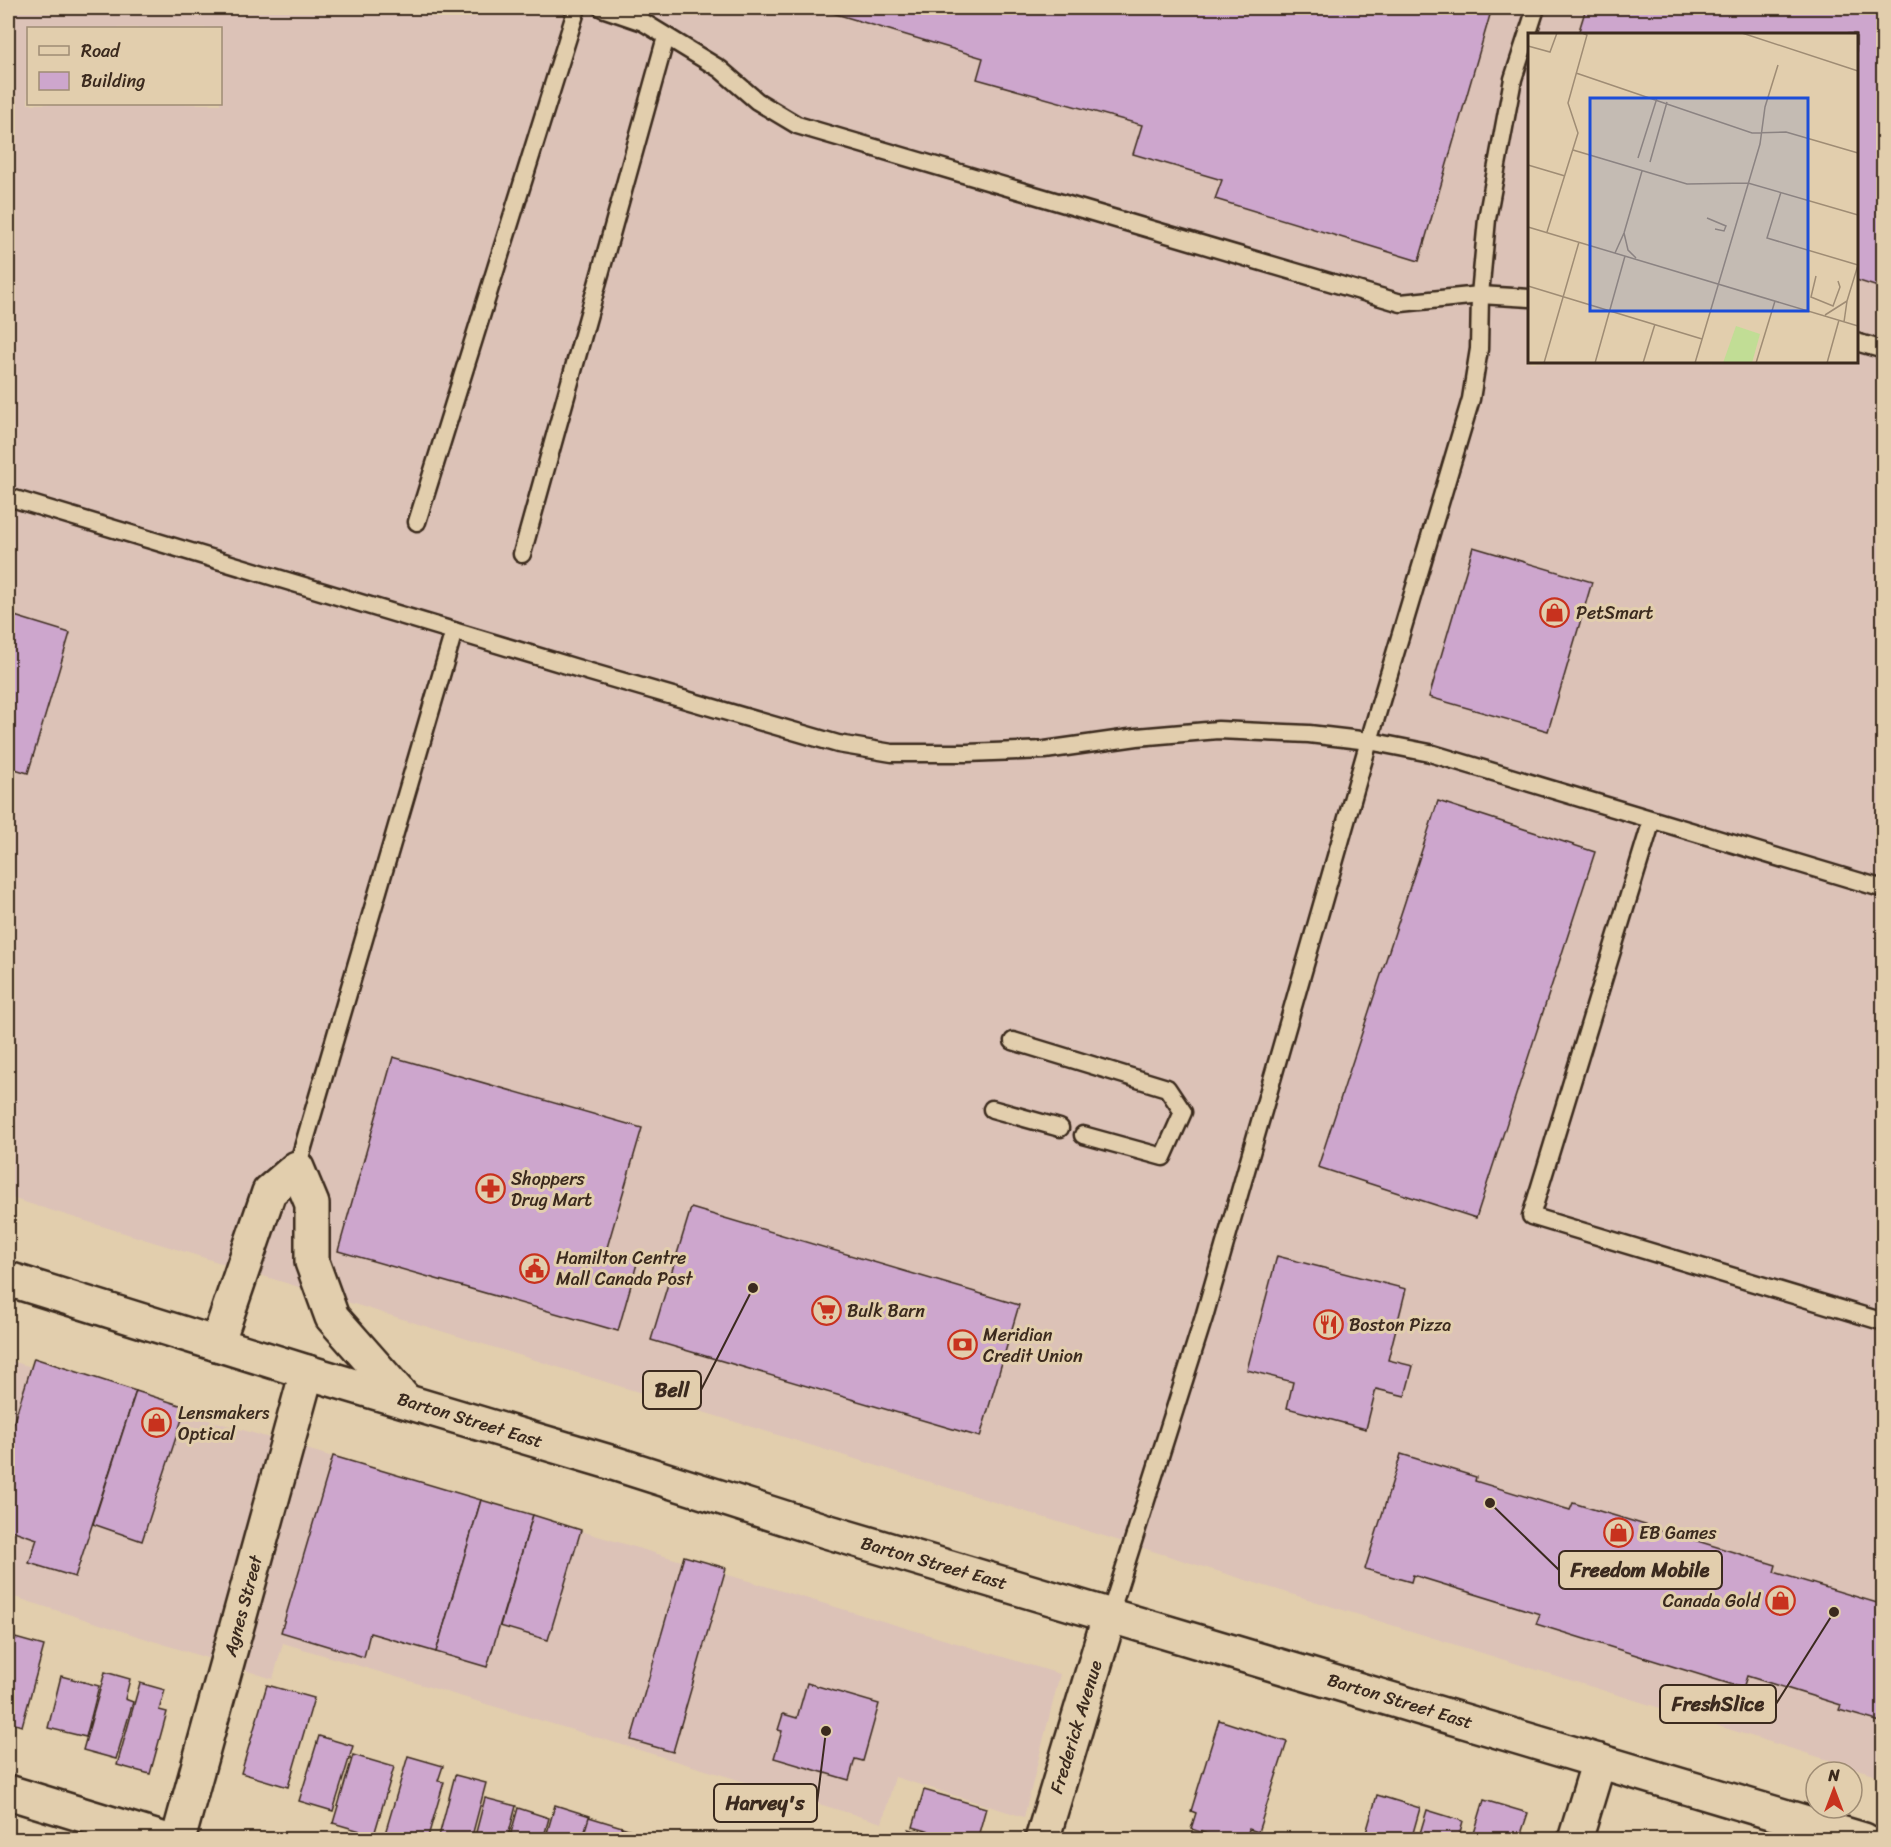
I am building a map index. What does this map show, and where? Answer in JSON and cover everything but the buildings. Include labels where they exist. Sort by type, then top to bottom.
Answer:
[{"type":"main road","points":[[218,1344],[269,1192],[297,1168],[312,1204],[312,1262],[332,1317],[405,1400]]},
{"type":"main road","name":"Barton Street East","points":[[8,1279],[307,1372],[613,1462],[826,1531],[1864,1839]]},
{"type":"main road","name":"Agnes Street","points":[[178,1839],[307,1372]]},
{"type":"main road","name":"Frederick Avenue","points":[[1042,1839],[1110,1614]]},
{"type":"main road","points":[[1575,1839],[1599,1761]]},
{"type":"main road","points":[[8,1792],[165,1839]]},
{"type":"lane","points":[[417,522],[577,8]]},
{"type":"lane","points":[[602,8],[643,22],[720,69],[757,101],[797,125],[1401,303],[1480,295],[1528,298]]},
{"type":"lane","points":[[1110,1614],[1204,1317],[1369,741],[1471,399],[1479,350],[1480,295],[1487,219],[1513,79],[1536,8]]},
{"type":"lane","points":[[522,554],[666,37]]},
{"type":"lane","points":[[1858,342],[1884,350]]},
{"type":"lane","points":[[8,497],[823,740],[892,753],[1045,750],[1137,737],[1218,730],[1282,731],[1369,741],[1430,753],[1884,889]]},
{"type":"lane","points":[[297,1168],[454,631]]},
{"type":"lane","points":[[1652,820],[1531,1216],[1884,1322]]},
{"type":"lane","points":[[1012,1041],[1167,1088],[1183,1112],[1163,1157],[1083,1135]]},
{"type":"lane","points":[[992,1109],[1060,1128]]},
{"type":"shaded area","points":[[8,8],[1883,8],[1883,1777],[1864,1771],[1864,1760],[1828,1760],[8,1197]]},
{"type":"shaded area","points":[[8,1360],[1060,1674],[1024,1817],[895,1777],[882,1823],[283,1643],[273,1679],[8,1595]]},
{"type":"place","name":"PetSmart","points":[[1555,613]]},
{"type":"place","name":"Shoppers Drug Mart","points":[[490,1189]]},
{"type":"place","name":"Hamilton Centre Mall Canada Post","points":[[535,1268]]},
{"type":"place","name":"Bell","points":[[753,1288]]},
{"type":"place","name":"Bulk Barn","points":[[826,1311]]},
{"type":"place","name":"Boston Pizza","points":[[1328,1325]]},
{"type":"place","name":"Meridian Credit Union","points":[[962,1345]]},
{"type":"place","name":"Lensmakers Optical","points":[[157,1423]]},
{"type":"place","name":"Freedom Mobile","points":[[1490,1503]]},
{"type":"place","name":"EB Games","points":[[1618,1533]]},
{"type":"place","name":"Canada Gold","points":[[1781,1601]]},
{"type":"place","name":"FreshSlice","points":[[1834,1612]]},
{"type":"place","name":"Harvey's","points":[[826,1731]]}]
